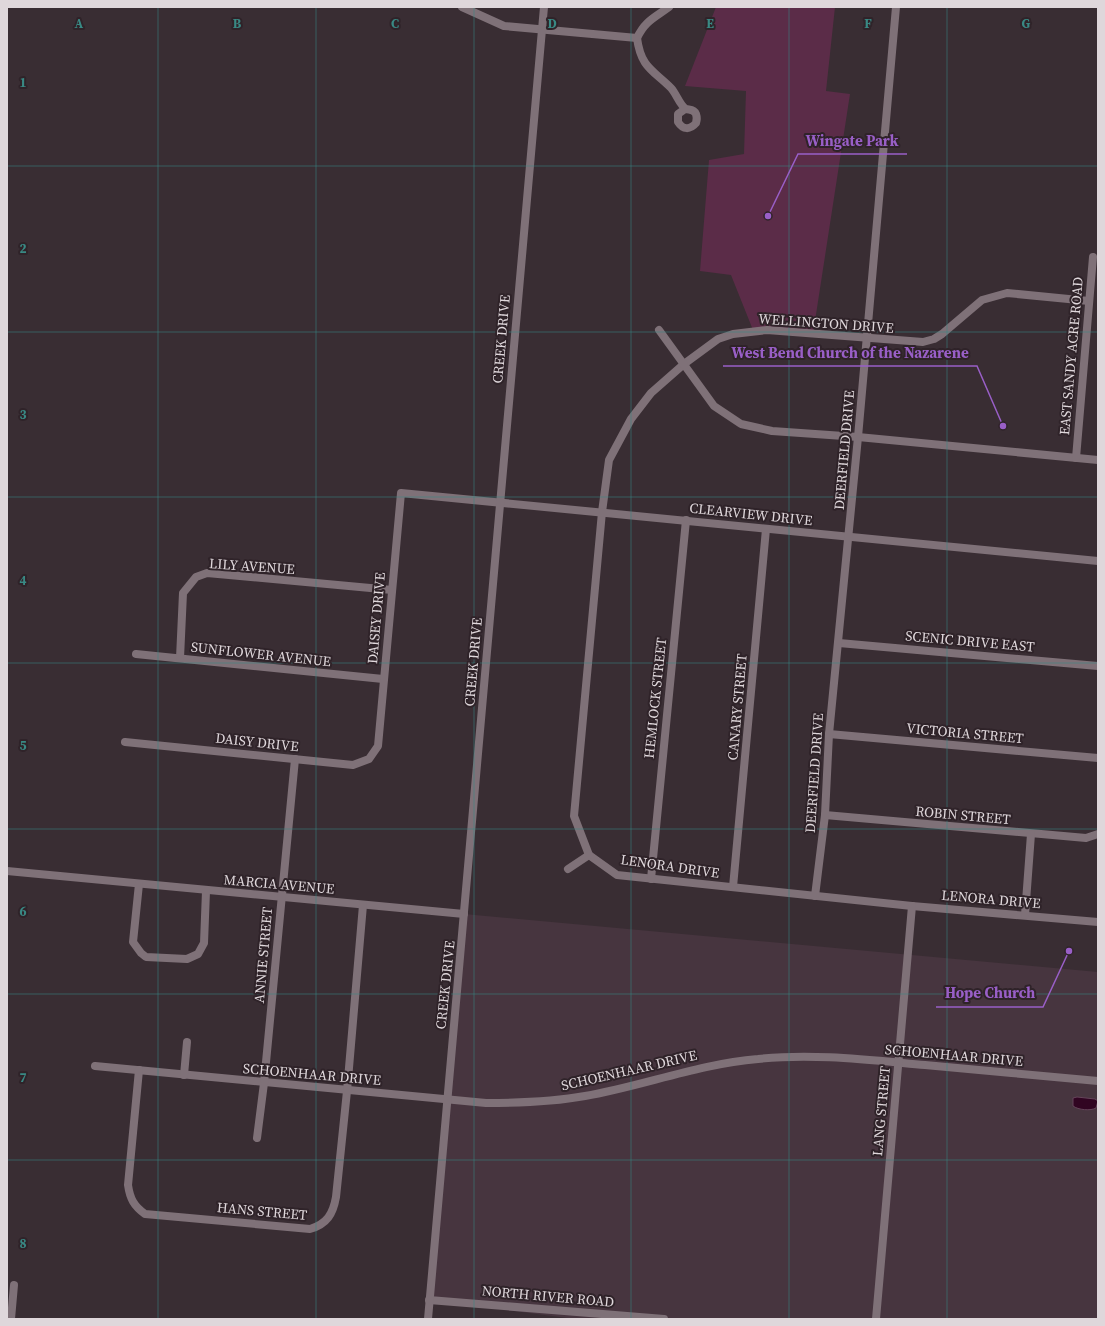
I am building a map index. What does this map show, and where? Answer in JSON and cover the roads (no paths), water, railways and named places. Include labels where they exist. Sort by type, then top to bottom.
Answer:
[{"type":"street","points":[[462,7],[504,26],[637,38]]},
{"type":"street","name":"CREEK DRIVE","points":[[428,1319],[544,7]]},
{"type":"street","points":[[668,7],[648,20],[642,27],[637,38],[638,48],[652,73],[672,89],[685,108]]},
{"type":"street","name":"DEERFIELD DRIVE","points":[[815,896],[825,815],[829,734],[858,437],[896,7]]},
{"type":"street","name":"EAST SANDY ACRE ROAD","points":[[1076,458],[1093,257]]},
{"type":"street","name":"WELLINGTON DRIVE","points":[[602,512],[609,460],[630,419],[651,393],[684,364],[718,339],[753,330],[767,330],[923,342],[934,339],[982,300],[1007,294],[1089,301]]},
{"type":"street","points":[[659,330],[714,406],[741,424],[772,431],[858,437],[1098,460]]},
{"type":"street","name":"CLEARVIEW DRIVE","points":[[401,493],[1098,561]]},
{"type":"street","name":"DAISEY DRIVE","points":[[378,746],[401,493]]},
{"type":"street","points":[[568,869],[589,855],[574,816],[602,512]]},
{"type":"street","name":"HEMLOCK STREET","points":[[651,879],[686,520]]},
{"type":"street","name":"CANARY STREET","points":[[733,887],[766,529]]},
{"type":"street","name":"LILY AVENUE","points":[[180,658],[184,593],[196,577],[207,573],[392,590]]},
{"type":"street","name":"SCENIC DRIVE EAST","points":[[839,643],[1098,666]]},
{"type":"street","name":"SUNFLOWER AVENUE","points":[[136,654],[384,679]]},
{"type":"street","name":"VICTORIA STREET","points":[[829,734],[1098,758]]},
{"type":"street","name":"DAISY DRIVE","points":[[125,742],[353,765],[369,759],[378,746]]},
{"type":"street","name":"ANNIE STREET","points":[[257,1138],[264,1083],[295,759]]},
{"type":"street","name":"ROBIN STREET","points":[[825,815],[1086,838],[1098,834]]},
{"type":"street","points":[[1025,915],[1031,834]]},
{"type":"street","name":"LENORA DRIVE","points":[[589,855],[618,875],[912,906],[1098,922]]},
{"type":"street","name":"MARCIA AVENUE","points":[[7,871],[206,891],[464,914]]},
{"type":"street","points":[[140,884],[133,942],[146,957],[187,959],[198,954],[204,944],[206,891]]},
{"type":"street","name":"HANS STREET","points":[[139,1070],[128,1185],[131,1201],[145,1214],[310,1229],[324,1223],[333,1211],[347,1091],[363,905]]},
{"type":"street","name":"LANG STREET","points":[[876,1319],[912,906]]},
{"type":"street","points":[[184,1075],[187,1042]]},
{"type":"street","name":"SCHOENHAAR DRIVE","points":[[95,1066],[347,1091],[447,1098],[486,1103],[526,1103],[586,1096],[705,1066],[758,1059],[808,1056],[898,1062],[1098,1081]]},
{"type":"street","points":[[12,1319],[14,1285]]},
{"type":"street","name":"NORTH RIVER ROAD","points":[[429,1300],[664,1319]]},
{"type":"place","name":"Wingate Park","points":[[768,216]]},
{"type":"place","name":"West Bend Church of the Nazarene","points":[[1003,426]]},
{"type":"place","name":"Hope Church","points":[[1069,951]]}]
